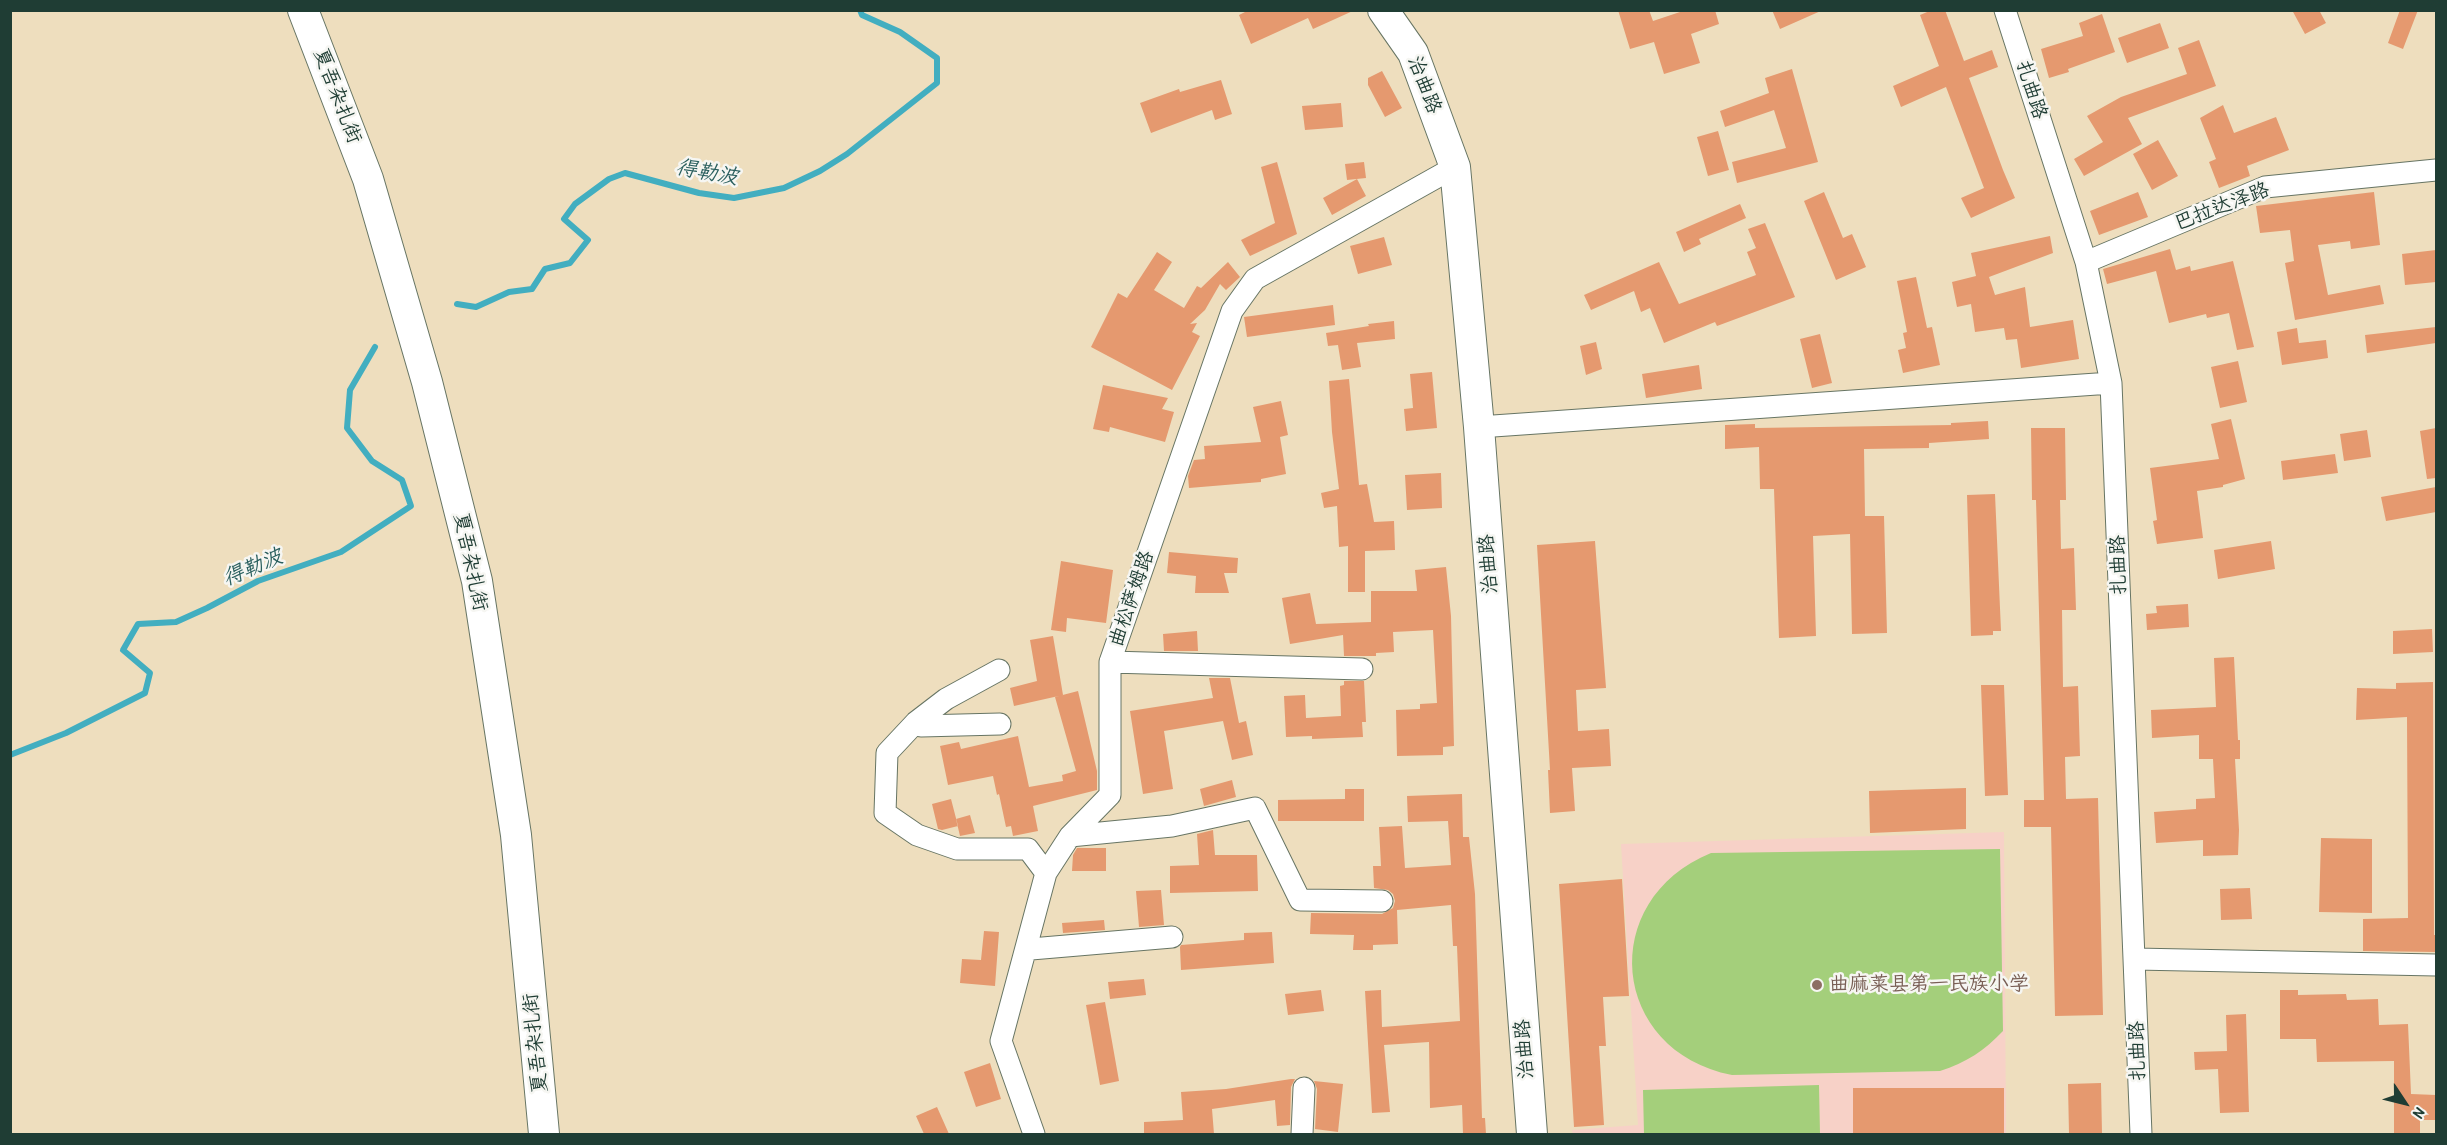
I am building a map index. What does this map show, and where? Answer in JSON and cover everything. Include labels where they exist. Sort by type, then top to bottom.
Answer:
[{"type":"main road","name":"夏吾杂扎街","points":[[303,10],[368,179],[428,382],[477,581],[516,835],[544,1134]]},
{"type":"main road","name":"治曲路","points":[[1383,10],[1413,53],[1455,167],[1479,427],[1532,1134]]},
{"type":"street","name":"扎曲路","points":[[2006,10],[2086,262],[2111,383],[2141,1134]]},
{"type":"street","name":"曲松萨姆路","points":[[1034,1134],[1001,1041],[1046,873],[1070,836],[1110,795],[1110,662],[1232,311],[1255,279],[1455,167]]},
{"type":"street","name":"巴拉达泽路","points":[[2086,262],[2265,187],[2436,170]]},
{"type":"street","points":[[1479,427],[2111,383]]},
{"type":"street","points":[[1110,662],[1362,669]]},
{"type":"street","points":[[999,670],[946,699],[916,722],[887,753],[885,813],[917,835],[957,849],[1028,849],[1046,873]]},
{"type":"street","points":[[921,726],[1000,724]]},
{"type":"street","points":[[1070,836],[1172,826],[1255,808],[1300,900],[1382,901]]},
{"type":"street","points":[[1031,949],[1172,938]]},
{"type":"street","points":[[2135,959],[2436,965]]},
{"type":"street","points":[[1302,1134],[1304,1088]]},
{"type":"shaded area","name":"曲麻莱县第一民族小学","points":[[2004,832],[2006,1134],[1573,1134],[1572,1130],[1638,1125],[1621,844]]},
{"type":"green space","name":"曲麻莱县第一民族小学","points":[[2000,849],[2003,1031],[1982,1050],[1958,1064],[1940,1071],[1732,1075],[1691,1060],[1661,1037],[1641,1007],[1633,973],[1635,938],[1649,904],[1674,875],[1711,853]]},
{"type":"green space","points":[[1819,1085],[1820,1134],[1644,1134],[1643,1090]]},
{"type":"building","points":[[1249,10],[1355,10],[1313,29],[1308,18],[1251,44],[1239,15]]},
{"type":"building","points":[[1618,10],[1649,10],[1653,21],[1686,10],[1715,10],[1719,24],[1691,34],[1700,63],[1664,74],[1654,42],[1630,49]]},
{"type":"building","points":[[1772,10],[1823,10],[1780,29]]},
{"type":"building","points":[[1932,10],[1945,10],[1964,61],[1992,50],[1998,67],[1969,78],[2015,198],[1971,218],[1961,198],[1984,188],[1946,87],[1901,107],[1893,86],[1939,66],[1920,15]]},
{"type":"building","points":[[2292,10],[2319,10],[2326,23],[2305,34]]},
{"type":"building","points":[[2400,10],[2418,10],[2403,49],[2388,43]]},
{"type":"building","points":[[2102,14],[2115,52],[2049,78],[2041,49],[2083,36],[2079,23]]},
{"type":"building","points":[[2160,23],[2169,48],[2127,63],[2118,38]]},
{"type":"building","points":[[2199,40],[2216,86],[2128,118],[2142,144],[2084,176],[2074,159],[2103,142],[2087,116],[2121,97],[2187,74],[2178,48]]},
{"type":"building","points":[[1792,69],[1818,162],[1737,183],[1732,162],[1786,148],[1774,110],[1725,127],[1720,111],[1769,93],[1765,78]]},
{"type":"building","points":[[1382,71],[1402,108],[1385,117],[1368,85],[1368,78]]},
{"type":"building","points":[[1221,80],[1232,114],[1215,120],[1212,110],[1151,133],[1140,103],[1179,89],[1180,92]]},
{"type":"building","points":[[1341,103],[1343,127],[1305,130],[1302,106]]},
{"type":"building","points":[[2223,105],[2234,133],[2276,117],[2289,150],[2247,166],[2250,176],[2219,188],[2209,162],[2216,159],[2200,118]]},
{"type":"building","points":[[1718,131],[1729,170],[1708,176],[1697,137]]},
{"type":"building","points":[[2158,140],[2178,176],[2152,190],[2133,154]]},
{"type":"building","points":[[1277,162],[1297,234],[1250,256],[1241,240],[1275,223],[1261,167]]},
{"type":"building","points":[[1364,162],[1366,178],[1347,180],[1345,164]]},
{"type":"building","points":[[1357,179],[1366,196],[1332,215],[1323,198]]},
{"type":"building","points":[[1824,192],[1843,238],[1852,234],[1866,267],[1836,280],[1804,201]]},
{"type":"building","points":[[2138,192],[2148,217],[2099,235],[2090,211]]},
{"type":"building","points":[[2374,192],[2380,245],[2351,249],[2350,241],[2318,245],[2328,295],[2380,285],[2384,304],[2295,320],[2285,263],[2294,261],[2290,230],[2260,233],[2256,206]]},
{"type":"building","points":[[1740,204],[1746,218],[1699,239],[1701,244],[1684,252],[1676,232]]},
{"type":"building","points":[[1765,223],[1795,297],[1717,326],[1715,322],[1664,343],[1650,308],[1641,312],[1634,291],[1591,310],[1584,295],[1659,262],[1679,304],[1756,275],[1747,252],[1756,248],[1748,229]]},
{"type":"building","points":[[2050,236],[2053,253],[1989,277],[1995,295],[2025,287],[2030,327],[2073,320],[2079,359],[2021,368],[2017,339],[2006,340],[2004,328],[1975,332],[1971,304],[1957,307],[1952,282],[1976,276],[1971,253]]},
{"type":"building","points":[[1384,237],[1392,265],[1358,274],[1350,246]]},
{"type":"building","points":[[2170,249],[2176,270],[2190,266],[2191,271],[2233,261],[2254,347],[2237,350],[2229,313],[2207,318],[2206,314],[2169,323],[2156,271],[2107,284],[2103,269]]},
{"type":"building","points":[[2436,250],[2436,282],[2405,285],[2402,254]]},
{"type":"building","points":[[1157,252],[1172,262],[1154,290],[1184,308],[1197,286],[1201,288],[1228,262],[1240,277],[1226,290],[1220,284],[1205,310],[1190,324],[1197,323],[1192,332],[1200,336],[1172,390],[1091,347],[1118,293],[1127,298]]},
{"type":"building","points":[[1916,277],[1927,328],[1932,327],[1940,365],[1903,373],[1898,350],[1906,348],[1903,333],[1907,332],[1897,281]]},
{"type":"building","points":[[1333,305],[1335,325],[1247,337],[1244,317]]},
{"type":"building","points":[[1394,321],[1395,339],[1357,343],[1361,367],[1342,370],[1338,345],[1328,346],[1326,333]]},
{"type":"building","points":[[2436,327],[2436,343],[2367,353],[2365,335]]},
{"type":"building","points":[[2297,328],[2299,343],[2326,340],[2328,358],[2282,365],[2277,332]]},
{"type":"building","points":[[1820,334],[1832,383],[1812,388],[1800,339]]},
{"type":"building","points":[[1596,342],[1602,369],[1586,375],[1580,346]]},
{"type":"building","points":[[2238,361],[2247,402],[2220,408],[2211,367]]},
{"type":"building","points":[[1699,365],[1702,389],[1646,398],[1642,374]]},
{"type":"building","points":[[1432,372],[1437,428],[1406,431],[1404,409],[1413,408],[1410,374]]},
{"type":"building","points":[[1349,379],[1359,485],[1367,484],[1374,522],[1394,521],[1395,550],[1365,551],[1365,592],[1348,592],[1348,546],[1339,547],[1337,506],[1324,508],[1321,493],[1339,489],[1329,381]]},
{"type":"building","points":[[1103,385],[1168,398],[1162,409],[1174,412],[1165,442],[1110,427],[1109,432],[1093,429]]},
{"type":"building","points":[[1281,401],[1288,435],[1280,437],[1286,474],[1261,479],[1261,482],[1189,488],[1188,476],[1194,460],[1205,459],[1204,446],[1261,442],[1253,407]]},
{"type":"building","points":[[2231,419],[2245,479],[2223,485],[2223,487],[2197,491],[2203,538],[2157,544],[2153,521],[2157,520],[2150,468],[2219,459],[2211,424]]},
{"type":"building","points":[[1988,421],[1989,439],[1929,443],[1929,448],[1864,449],[1865,516],[1884,516],[1887,633],[1852,634],[1850,534],[1813,536],[1816,636],[1779,638],[1774,489],[1760,489],[1759,447],[1725,449],[1725,425],[1755,424],[1755,428],[1951,425],[1951,423]]},
{"type":"building","points":[[2031,428],[2065,428],[2066,500],[2060,500],[2061,549],[2074,548],[2076,610],[2062,610],[2063,687],[2078,686],[2080,756],[2065,757],[2066,799],[2098,798],[2103,1015],[2055,1016],[2051,827],[2024,827],[2024,800],[2044,800],[2036,500],[2032,500]]},
{"type":"building","points":[[2436,428],[2436,478],[2427,479],[2420,431]]},
{"type":"building","points":[[2367,430],[2371,457],[2344,461],[2340,434]]},
{"type":"building","points":[[2335,454],[2338,473],[2283,480],[2281,461]]},
{"type":"building","points":[[1441,473],[1442,508],[1407,510],[1405,475]]},
{"type":"building","points":[[2436,487],[2436,512],[2386,521],[2381,497]]},
{"type":"building","points":[[1995,494],[2001,631],[1993,631],[1993,635],[1971,636],[1967,495]]},
{"type":"building","points":[[1595,541],[1606,688],[1576,690],[1578,731],[1609,729],[1611,766],[1572,768],[1575,811],[1550,813],[1548,770],[1550,770],[1537,545]]},
{"type":"building","points":[[2271,541],[2275,569],[2218,579],[2214,550]]},
{"type":"building","points":[[1169,552],[1238,558],[1237,573],[1224,573],[1229,593],[1195,593],[1196,576],[1167,573]]},
{"type":"building","points":[[1061,561],[1113,570],[1106,623],[1067,618],[1066,632],[1051,630]]},
{"type":"building","points":[[1446,567],[1451,616],[1454,746],[1443,747],[1443,755],[1397,756],[1396,710],[1420,709],[1420,704],[1437,703],[1433,630],[1393,632],[1394,652],[1376,653],[1376,656],[1344,656],[1343,635],[1290,644],[1282,598],[1310,593],[1316,624],[1371,622],[1371,591],[1417,591],[1415,570]]},
{"type":"building","points":[[2188,604],[2189,627],[2147,630],[2146,614],[2157,613],[2156,606]]},
{"type":"building","points":[[2432,629],[2433,652],[2393,654],[2393,631]]},
{"type":"building","points":[[1197,631],[1198,651],[1164,651],[1163,634]]},
{"type":"building","points":[[1053,636],[1063,695],[1014,706],[1010,688],[1037,681],[1030,640]]},
{"type":"building","points":[[2234,657],[2238,740],[2240,740],[2240,759],[2235,759],[2238,855],[2203,856],[2203,840],[2156,843],[2154,812],[2196,809],[2196,799],[2215,798],[2213,759],[2199,759],[2199,735],[2152,738],[2151,710],[2216,707],[2214,658]]},
{"type":"building","points":[[1209,678],[1230,678],[1239,723],[1246,721],[1253,755],[1232,760],[1223,721],[1164,731],[1173,789],[1143,794],[1130,711],[1213,698]]},
{"type":"building","points":[[1344,681],[1364,681],[1366,722],[1362,722],[1363,737],[1312,739],[1312,736],[1286,737],[1284,696],[1305,695],[1306,718],[1341,716],[1340,686],[1344,685]]},
{"type":"building","points":[[2433,682],[2434,935],[2436,935],[2436,952],[2363,951],[2363,919],[2408,918],[2407,717],[2356,720],[2357,688],[2396,689],[2396,683]]},
{"type":"building","points":[[1981,685],[2004,685],[2008,795],[1985,796]]},
{"type":"building","points":[[1078,691],[1097,771],[1097,790],[1033,806],[1038,831],[1013,836],[1011,826],[1006,827],[993,776],[948,785],[940,746],[959,742],[961,749],[1018,736],[1029,787],[1063,781],[1062,775],[1076,771],[1055,697]]},
{"type":"building","points":[[1232,780],[1236,797],[1204,806],[1200,789]]},
{"type":"building","points":[[1966,788],[1966,829],[1870,833],[1869,791]]},
{"type":"building","points":[[1345,789],[1364,789],[1364,821],[1278,821],[1278,800],[1345,799]]},
{"type":"building","points":[[1462,794],[1463,837],[1469,837],[1475,894],[1482,1118],[1485,1118],[1486,1134],[1463,1134],[1462,1105],[1430,1108],[1429,1042],[1384,1045],[1390,1112],[1372,1113],[1365,991],[1381,990],[1382,1027],[1460,1021],[1457,946],[1453,946],[1451,905],[1397,910],[1398,944],[1373,945],[1373,950],[1353,950],[1354,935],[1310,934],[1311,913],[1382,914],[1393,908],[1395,901],[1393,894],[1388,890],[1374,888],[1373,866],[1381,866],[1379,827],[1402,826],[1405,868],[1451,865],[1448,821],[1408,822],[1407,796]]},
{"type":"building","points":[[951,799],[958,826],[938,829],[932,804]]},
{"type":"building","points":[[970,815],[975,833],[960,836],[956,819]]},
{"type":"building","points":[[1213,830],[1215,855],[1257,855],[1258,891],[1170,893],[1170,866],[1199,865],[1197,834]]},
{"type":"building","points":[[2321,838],[2372,839],[2372,913],[2319,912]]},
{"type":"building","points":[[1077,848],[1106,848],[1106,871],[1072,871],[1073,855]]},
{"type":"building","points":[[1622,879],[1629,996],[1603,997],[1606,1046],[1599,1046],[1604,1125],[1574,1127],[1559,884]]},
{"type":"building","points":[[2250,888],[2252,919],[2221,920],[2220,889]]},
{"type":"building","points":[[1161,890],[1164,925],[1139,927],[1136,891]]},
{"type":"building","points":[[1104,920],[1105,930],[1063,933],[1062,923]]},
{"type":"building","points":[[984,931],[999,932],[995,986],[960,983],[962,959],[981,960]]},
{"type":"building","points":[[1272,932],[1274,963],[1181,970],[1181,945],[1244,940],[1244,933]]},
{"type":"building","points":[[1144,979],[1146,995],[1110,999],[1108,982]]},
{"type":"building","points":[[1321,990],[1324,1011],[1288,1015],[1285,994]]},
{"type":"building","points":[[2280,990],[2298,990],[2298,995],[2346,994],[2347,1000],[2378,999],[2379,1025],[2408,1024],[2411,1094],[2436,1095],[2436,1120],[2420,1120],[2420,1134],[2394,1134],[2394,1061],[2317,1062],[2316,1039],[2280,1039]]},
{"type":"building","points":[[1105,1002],[1119,1081],[1100,1085],[1086,1005]]},
{"type":"building","points":[[2246,1014],[2249,1112],[2220,1113],[2218,1069],[2195,1070],[2194,1052],[2227,1051],[2226,1015]]},
{"type":"building","points":[[990,1063],[1001,1099],[976,1107],[964,1072]]},
{"type":"building","points":[[1295,1079],[1291,1087],[1290,1125],[1277,1126],[1275,1100],[1212,1109],[1214,1134],[1144,1134],[1144,1122],[1183,1120],[1181,1092],[1226,1089]]},
{"type":"building","points":[[1314,1081],[1343,1084],[1338,1132],[1315,1129],[1317,1089]]},
{"type":"building","points":[[2101,1083],[2102,1134],[2069,1134],[2068,1084]]},
{"type":"building","points":[[1853,1088],[2004,1088],[2004,1134],[1853,1134]]},
{"type":"building","points":[[937,1107],[949,1134],[924,1134],[916,1116]]},
{"type":"waterway","name":"得勒波","points":[[457,304],[476,307],[509,292],[532,289],[545,269],[570,263],[588,240],[564,219],[575,204],[609,179],[625,173],[699,193],[734,198],[784,188],[820,171],[847,154],[937,83],[937,58],[900,32],[862,15],[860,10]]},
{"type":"waterway","name":"得勒波","points":[[10,755],[66,733],[145,693],[150,673],[123,650],[138,624],[176,622],[258,581],[341,552],[411,506],[402,480],[372,461],[347,428],[350,390],[375,347]]},
{"type":"place","name":"曲麻莱县第一民族小学","points":[[1817,985]]}]
